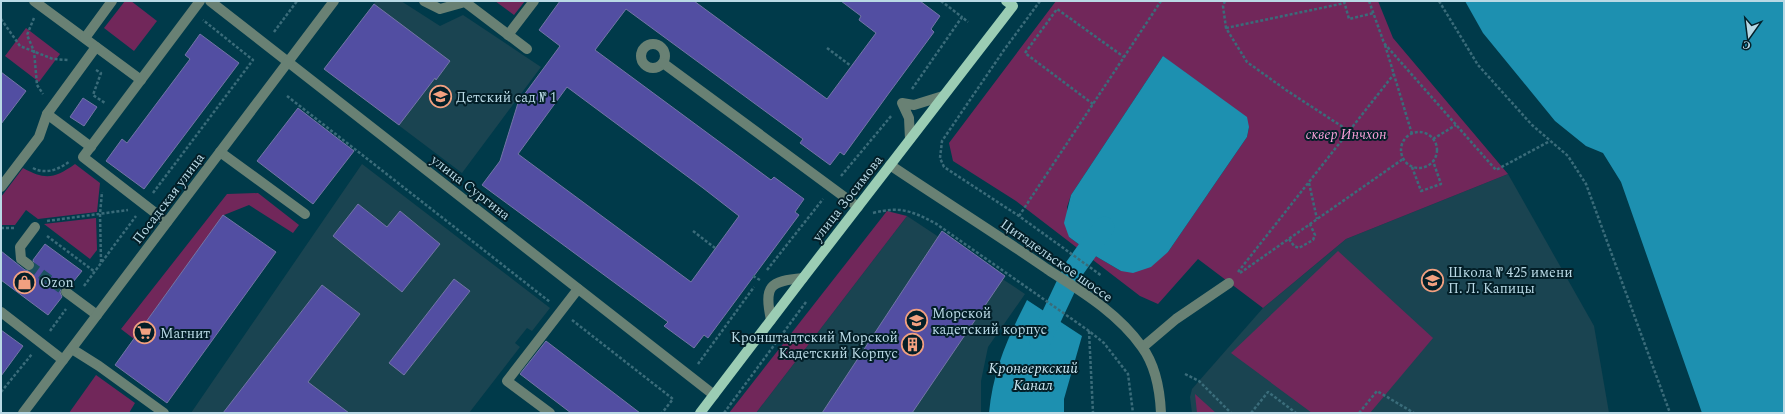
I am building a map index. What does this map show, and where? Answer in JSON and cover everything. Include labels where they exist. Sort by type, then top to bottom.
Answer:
[{"type":"main road","name":"улица Зосимова","points":[[700,413],[943,96],[1012,3]]},
{"type":"street","points":[[85,38],[112,1]]},
{"type":"street","points":[[167,222],[83,157],[200,1]]},
{"type":"street","name":"улица Сургина","points":[[210,1],[714,395]]},
{"type":"street","name":"Посадская улица","points":[[23,413],[334,1]]},
{"type":"street","points":[[424,1],[440,9],[465,2],[527,49]]},
{"type":"street","points":[[508,35],[534,1]]},
{"type":"street","points":[[37,3],[141,80]]},
{"type":"street","points":[[1,187],[39,136],[50,110],[96,47]]},
{"type":"street","points":[[663,63],[858,207]]},
{"type":"street","points":[[910,139],[909,118],[902,104],[914,105],[943,96]]},
{"type":"street","points":[[50,110],[91,147]]},
{"type":"street","points":[[220,152],[305,214]]},
{"type":"street","name":"Цитадельское шоссе","points":[[890,165],[1039,263],[1086,295],[1118,320],[1143,347],[1151,364],[1160,391],[1161,413]]},
{"type":"street","points":[[29,265],[22,259],[20,247],[38,224]]},
{"type":"street","points":[[771,320],[768,304],[770,288],[783,280],[803,278]]},
{"type":"street","points":[[1143,347],[1176,319],[1229,283]]},
{"type":"street","points":[[550,413],[508,381],[578,289]]},
{"type":"street","points":[[66,292],[97,315]]},
{"type":"street","points":[[1,312],[63,360]]},
{"type":"street","points":[[72,349],[99,366],[164,413]]},
{"type":"path","points":[[270,37],[297,1]]},
{"type":"path","points":[[941,1],[962,17]]},
{"type":"path","points":[[1040,1],[999,56],[942,141],[940,158],[944,167],[1019,216],[1102,276]]},
{"type":"path","points":[[1019,216],[1161,1]]},
{"type":"path","points":[[1225,1],[1223,6],[1226,28],[1247,62],[1286,90],[1349,131]]},
{"type":"path","points":[[1369,1],[1384,43],[1412,134]]},
{"type":"path","points":[[1438,1],[1478,65],[1532,125],[1568,156],[1586,184],[1670,413]]},
{"type":"path","points":[[1226,28],[1345,2],[1349,19],[1374,13]]},
{"type":"path","points":[[37,3],[27,34],[34,52],[37,85],[50,110]]},
{"type":"path","points":[[1093,104],[1025,53],[1057,9],[1124,57]]},
{"type":"path","points":[[1,392],[42,343],[253,60],[192,12]]},
{"type":"path","points":[[1,18],[20,46],[53,59],[86,62],[101,74],[93,95],[117,112]]},
{"type":"path","points":[[1384,43],[1496,170],[1550,141]]},
{"type":"path","points":[[827,48],[851,66]]},
{"type":"path","points":[[1394,74],[1235,276],[1403,159]]},
{"type":"path","points":[[287,96],[673,399],[662,413]]},
{"type":"path","points":[[1433,139],[1456,125]]},
{"type":"path","points":[[1412,167],[1424,167],[1433,161],[1437,150],[1433,139],[1423,133],[1412,134],[1403,142],[1401,147],[1403,159],[1412,167],[1421,191],[1441,184],[1433,161]]},
{"type":"path","points":[[20,161],[38,171],[52,171],[62,167],[74,159],[83,157]]},
{"type":"path","points":[[1309,183],[1317,219]]},
{"type":"path","points":[[101,263],[100,214],[103,188]]},
{"type":"path","points":[[871,213],[888,209],[910,210],[935,223],[1089,331],[1104,343],[1128,374],[1133,413]]},
{"type":"path","points":[[38,224],[129,210]]},
{"type":"path","points":[[38,224],[95,272]]},
{"type":"path","points":[[1289,239],[1294,246],[1300,248],[1313,240],[1315,235],[1310,224]]},
{"type":"path","points":[[1,228],[14,228]]},
{"type":"path","points":[[693,231],[716,248]]},
{"type":"path","points":[[724,413],[807,300]]},
{"type":"path","points":[[1089,331],[1093,413]]},
{"type":"path","points":[[1185,374],[1199,381],[1231,413]]},
{"type":"path","points":[[1359,413],[1376,391],[1414,413]]},
{"type":"path","points":[[1251,413],[1268,392],[1296,413]]},
{"type":"shaded area","name":"Детский сад № 1","points":[[376,1],[401,1],[440,26],[463,15],[541,67],[462,173],[324,69]]},
{"type":"shaded area","points":[[362,164],[550,308],[532,331],[527,328],[515,343],[520,347],[469,413],[191,413]]},
{"type":"shaded area","name":"Школа № 425 имени П. Л. Капицы","points":[[1508,174],[1594,326],[1609,413],[1192,413],[1190,397],[1192,389],[1263,308],[1346,239]]},
{"type":"shaded area","name":"Морской кадетский корпус","points":[[907,216],[1025,294],[988,347],[981,381],[981,413],[756,413]]},
{"type":"green space","points":[[125,1],[131,1],[157,21],[134,51],[104,28]]},
{"type":"green space","points":[[495,1],[525,1],[514,15]]},
{"type":"green space","name":"сквер Инчхон","points":[[1056,1],[1378,1],[1393,38],[1508,174],[1346,239],[1263,308],[1198,259],[1158,304],[1140,296],[1016,201],[953,161],[949,143]],"holes":[[[1163,56],[1249,127],[1247,137],[1168,252],[1121,271],[1092,254],[1069,237],[1067,207],[1071,195]]]},
{"type":"green space","points":[[26,28],[60,54],[39,82],[5,56]]},
{"type":"green space","points":[[75,164],[100,183],[97,212],[38,219],[26,210],[15,225],[1,225],[1,197],[23,168],[37,175],[49,176],[61,173]]},
{"type":"green space","points":[[258,193],[299,225],[293,233],[249,205],[224,215],[134,339],[121,329],[227,194]]},
{"type":"green space","points":[[887,211],[907,216],[756,413],[729,413]]},
{"type":"green space","points":[[96,218],[97,250],[90,259],[44,224]]},
{"type":"green space","points":[[1338,251],[1433,338],[1370,413],[1312,413],[1231,353]]},
{"type":"green space","points":[[96,375],[135,403],[129,413],[69,413]]},
{"type":"green space","points":[[1195,394],[1216,413],[1197,413]]},
{"type":"water","points":[[1465,1],[1784,1],[1784,413],[1702,413],[1621,182],[1603,153],[1586,146],[1555,121],[1483,33]]},
{"type":"water","points":[[1163,56],[1247,117],[1249,127],[1247,137],[1168,252],[1151,267],[1133,273],[1121,271],[1092,254],[1069,237],[1064,223],[1071,195]]},
{"type":"water","name":"Кронверкский Канал","points":[[1027,300],[1082,336],[1064,399],[1064,413],[989,413],[994,382],[1002,354]]},
{"type":"building","points":[[560,1],[694,1],[827,99],[876,33],[859,20],[861,16],[841,1],[920,1],[940,16],[931,29],[934,32],[844,155],[840,152],[830,165],[800,143],[803,139],[626,9],[595,50],[771,180],[774,177],[804,199],[795,212],[799,215],[708,338],[704,335],[694,348],[664,326],[668,322],[482,185],[500,161],[518,103],[560,46],[539,30]],"holes":[[[567,87],[739,216],[691,282],[518,154]]]},
{"type":"building","points":[[374,4],[450,61],[399,125],[324,69]]},
{"type":"building","points":[[200,34],[239,63],[144,189],[106,161],[122,139],[127,143],[190,59],[185,55]]},
{"type":"building","points":[[1,72],[26,91],[1,124]]},
{"type":"building","points":[[83,98],[97,107],[84,126],[70,117]]},
{"type":"building","points":[[298,108],[354,151],[313,204],[257,161]]},
{"type":"building","points":[[358,204],[387,227],[400,211],[440,244],[402,292],[333,236]]},
{"type":"building","points":[[223,215],[276,252],[167,403],[115,365]]},
{"type":"building","name":"Кронштадтский Морской Кадетский Корпус","points":[[942,231],[1005,276],[912,413],[822,413]]},
{"type":"building","points":[[45,244],[82,271],[69,287],[64,286],[61,288],[60,292],[62,297],[48,315],[1,280],[1,251],[25,270],[31,271],[35,266],[33,260]]},
{"type":"building","points":[[454,279],[470,291],[404,375],[389,363]]},
{"type":"building","points":[[322,285],[360,314],[308,382],[349,413],[223,413]]},
{"type":"building","points":[[1,330],[23,346],[1,376]]},
{"type":"building","points":[[546,341],[640,413],[571,413],[520,374]]},
{"type":"waterway","points":[[1040,341],[1074,269],[1104,227]]},
{"type":"tunnel","points":[[29,265],[66,292]]},
{"type":"place","name":"Детский сад № 1","points":[[440,97]]},
{"type":"place","name":"Школа № 425 имени П. Л. Капицы","points":[[1432,280]]},
{"type":"place","name":"Ozon","points":[[24,282]]},
{"type":"place","name":"Морской кадетский корпус","points":[[916,321]]},
{"type":"place","name":"Магнит","points":[[144,333]]},
{"type":"place","name":"Кронштадтский Морской Кадетский Корпус","points":[[913,345]]}]
